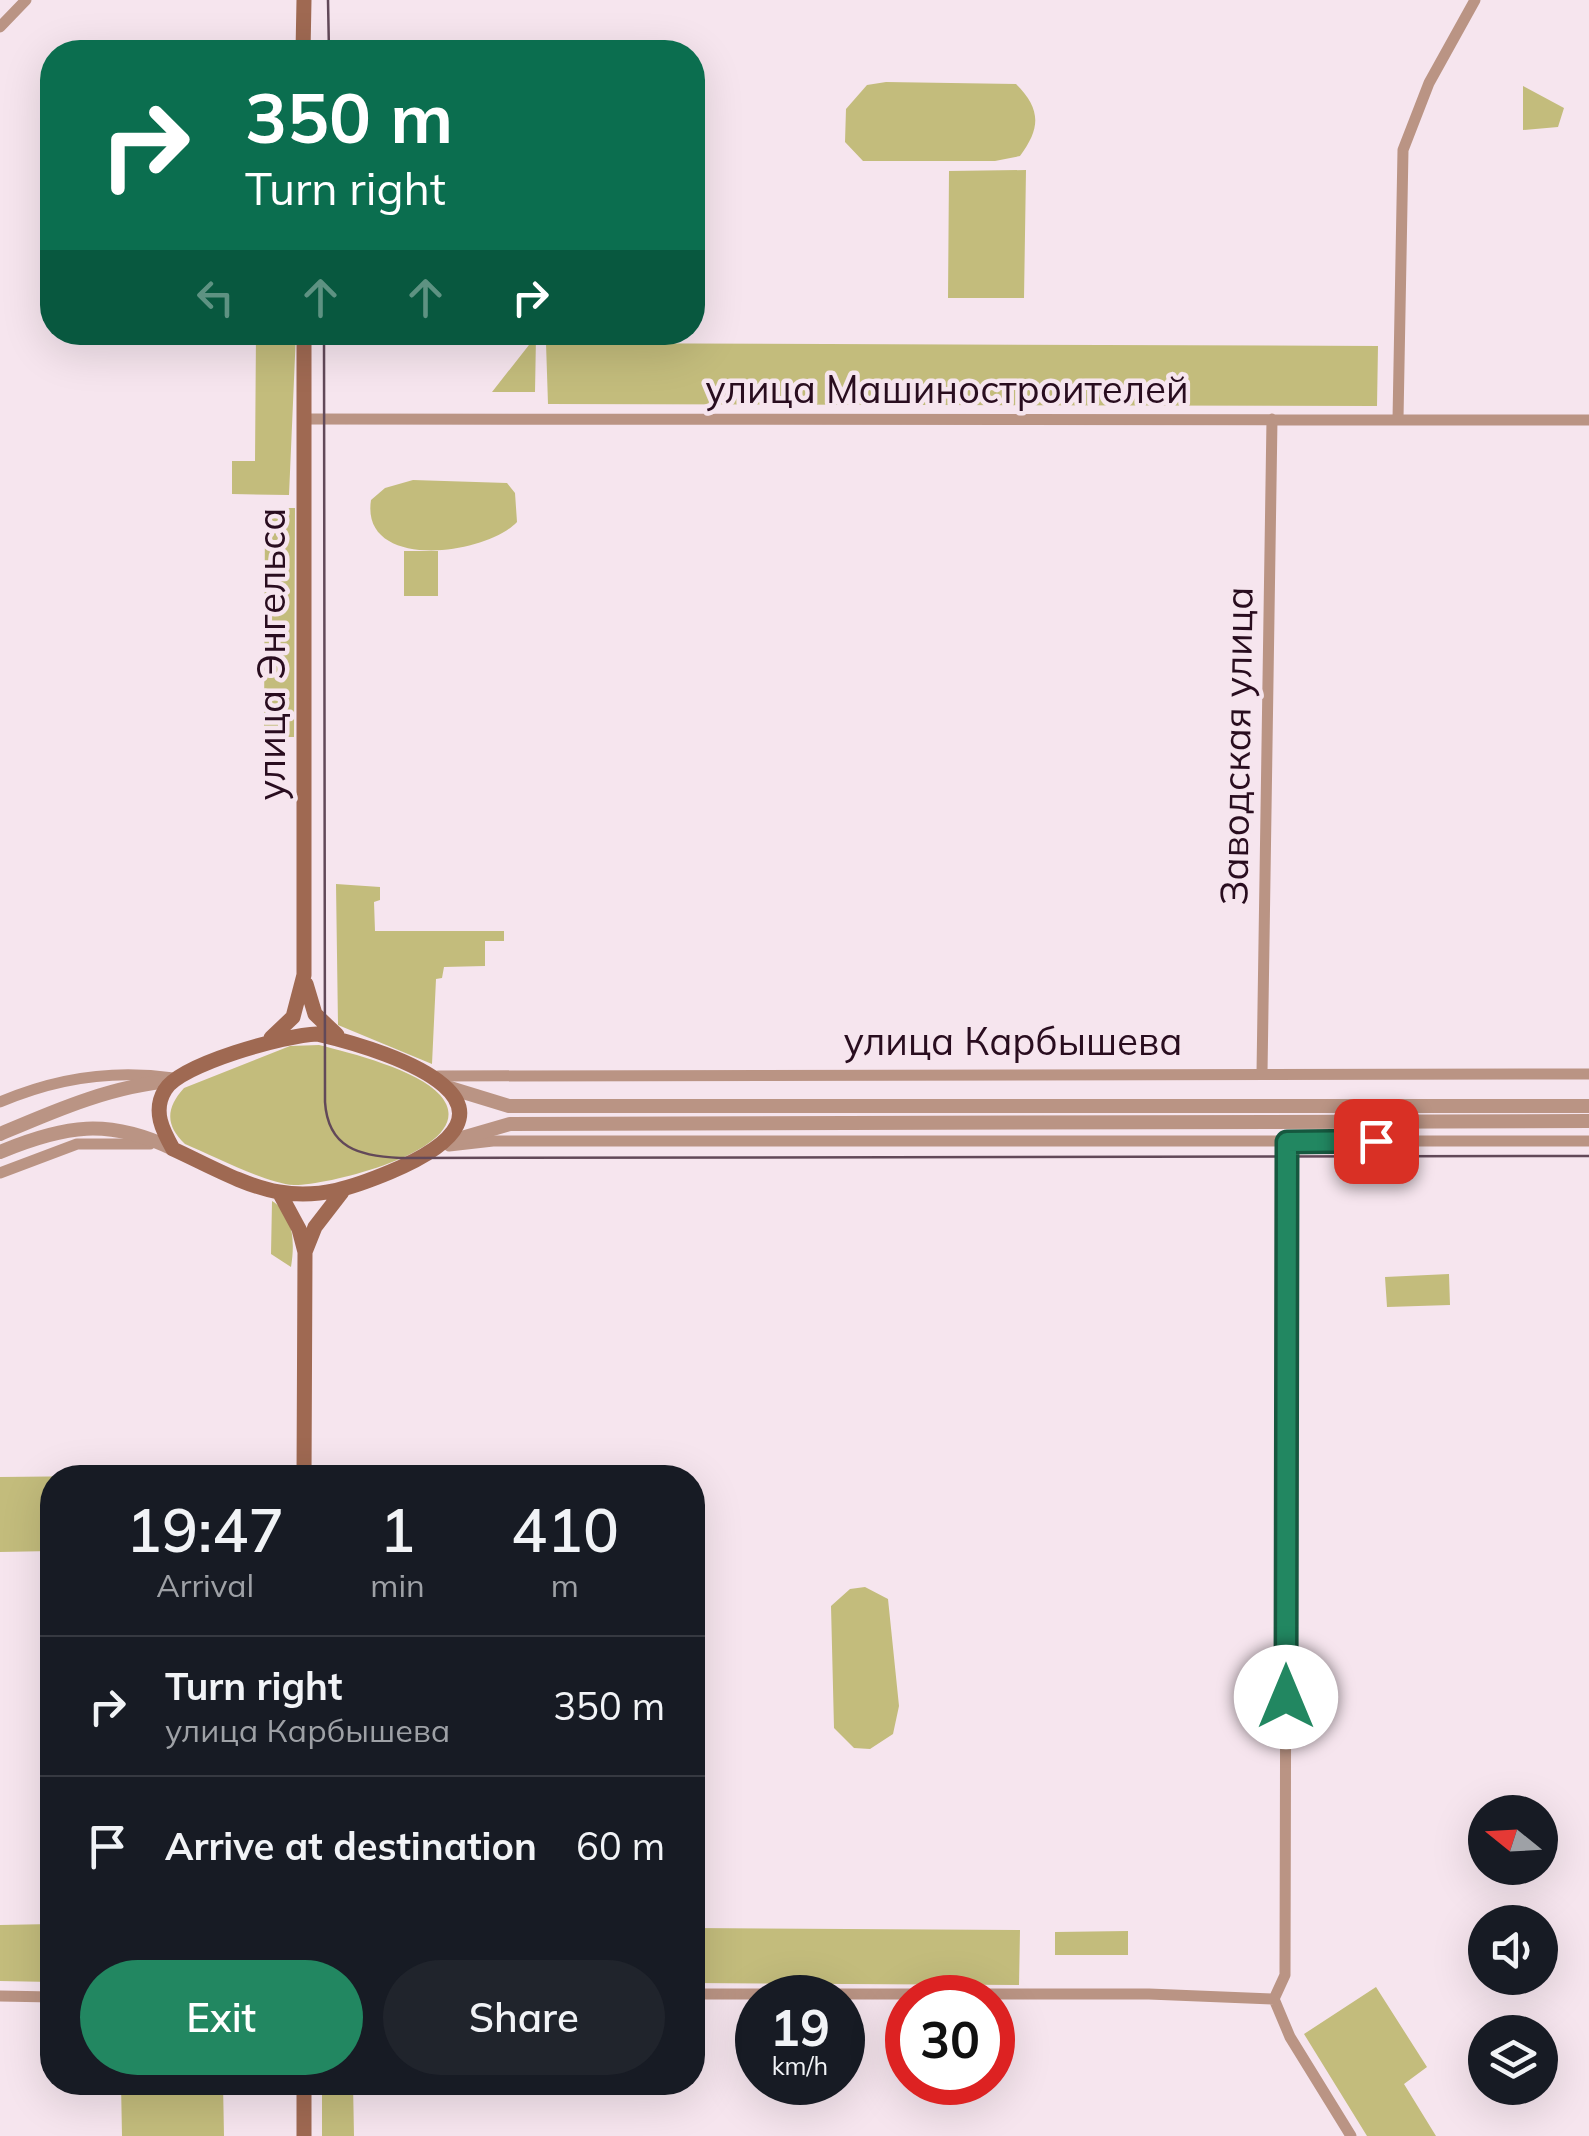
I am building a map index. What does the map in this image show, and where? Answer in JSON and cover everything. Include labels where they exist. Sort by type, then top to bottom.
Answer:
[{"type":"main road","points":[[304,0],[304,40]]},
{"type":"main road","name":"улица Энгельса","points":[[304,345],[304,976],[311,1006],[341,1039]]},
{"type":"main road","name":"улица Энгельса","points":[[268,1040],[293,1017],[304,976]]},
{"type":"main road","name":"улица Карбышева","points":[[175,1080],[268,1040],[318,1034],[341,1039],[444,1082]]},
{"type":"main road","points":[[175,1080],[160,1102],[159,1119],[173,1150],[279,1192],[342,1192],[444,1145],[458,1115],[444,1082]]},
{"type":"main road","points":[[279,1192],[299,1229],[305,1252],[304,1465]]},
{"type":"main road","points":[[305,1252],[316,1226],[342,1192]]},
{"type":"main road","points":[[304,2095],[304,2136]]},
{"type":"street","points":[[0,26],[26,0]]},
{"type":"street","points":[[1398,419],[1403,150],[1428,83],[1476,0]]},
{"type":"street","name":"улица Машиностроителей","points":[[304,418],[1589,420]]},
{"type":"street","name":"Заводская улица","points":[[1262,1074],[1272,419]]},
{"type":"street","name":"улица Карбышева","points":[[0,1102],[48,1082],[72,1078],[151,1074],[175,1080]]},
{"type":"street","name":"улица Карбышева","points":[[444,1082],[1589,1074]]},
{"type":"street","name":"улица Карбышева","points":[[0,1134],[63,1108],[150,1082],[175,1080]]},
{"type":"street","name":"улица Карбышева","points":[[444,1082],[509,1106],[1589,1106]]},
{"type":"street","points":[[444,1145],[510,1124],[1589,1122]]},
{"type":"street","points":[[0,1152],[68,1129],[103,1128],[140,1134],[173,1150]]},
{"type":"street","points":[[444,1145],[493,1141],[1589,1140]]},
{"type":"street","points":[[0,1173],[77,1144],[140,1142],[173,1150]]},
{"type":"street","points":[[1287,1142],[1285,1975],[1274,1999],[1284,2028],[1352,2136]]},
{"type":"street","points":[[705,1994],[1136,1994],[1274,1999]]},
{"type":"street","points":[[0,1996],[40,1996]]},
{"type":"shaded area","points":[[1016,84],[1034,110],[1035,128],[1020,156],[995,161],[863,161],[845,142],[846,109],[867,85]]},
{"type":"shaded area","points":[[1523,86],[1564,108],[1558,127],[1523,130]]},
{"type":"shaded area","points":[[1026,170],[1024,298],[948,298],[949,171]]},
{"type":"shaded area","points":[[256,345],[295,345],[289,495],[232,494],[232,461],[255,461]]},
{"type":"shaded area","points":[[529,345],[536,345],[535,392],[492,392]]},
{"type":"shaded area","points":[[546,345],[1378,346],[1377,406],[548,404]]},
{"type":"shaded area","points":[[413,480],[507,483],[515,493],[517,522],[501,534],[454,549],[404,547],[385,538],[373,523],[371,500],[385,488]]},
{"type":"shaded area","points":[[265,508],[295,508],[294,737],[264,737]]},
{"type":"shaded area","points":[[404,551],[438,551],[438,596],[404,596]]},
{"type":"shaded area","points":[[336,884],[380,887],[380,900],[374,902],[375,931],[504,931],[504,941],[485,941],[485,966],[444,967],[442,978],[436,979],[432,1064],[338,1025]]},
{"type":"shaded area","points":[[319,1045],[383,1064],[430,1086],[440,1095],[449,1114],[442,1132],[423,1147],[367,1171],[294,1185],[254,1174],[185,1144],[174,1130],[171,1109],[184,1088],[290,1046]]},
{"type":"shaded area","points":[[272,1201],[289,1221],[291,1267],[271,1254]]},
{"type":"shaded area","points":[[1449,1274],[1450,1305],[1387,1307],[1385,1277]]},
{"type":"shaded area","points":[[0,1477],[40,1477],[40,1551],[0,1552]]},
{"type":"shaded area","points":[[865,1587],[888,1599],[899,1706],[893,1734],[870,1749],[854,1748],[834,1728],[831,1606],[850,1589]]},
{"type":"shaded area","points":[[40,1924],[40,1982],[0,1981],[0,1925]]},
{"type":"shaded area","points":[[705,1928],[1020,1930],[1019,1985],[1015,1985],[1015,1975],[885,1975],[885,1984],[865,1984],[865,1975],[735,1975],[735,1983],[705,1983]]},
{"type":"shaded area","points":[[1128,1931],[1128,1955],[1055,1955],[1055,1932]]},
{"type":"shaded area","points":[[1376,1987],[1427,2067],[1404,2084],[1436,2136],[1367,2136],[1304,2034]]},
{"type":"shaded area","points":[[121,2095],[223,2095],[224,2136],[122,2136]]},
{"type":"shaded area","points":[[322,2095],[353,2095],[354,2136],[322,2136]]},
{"type":"tram line","points":[[328,0],[329,40]]},
{"type":"tram line","points":[[324,345],[325,1102],[332,1130],[348,1146],[371,1155],[400,1158],[1589,1156]]},
{"type":"route","points":[[1286,1697],[1287,1142],[1376,1141]]}]
